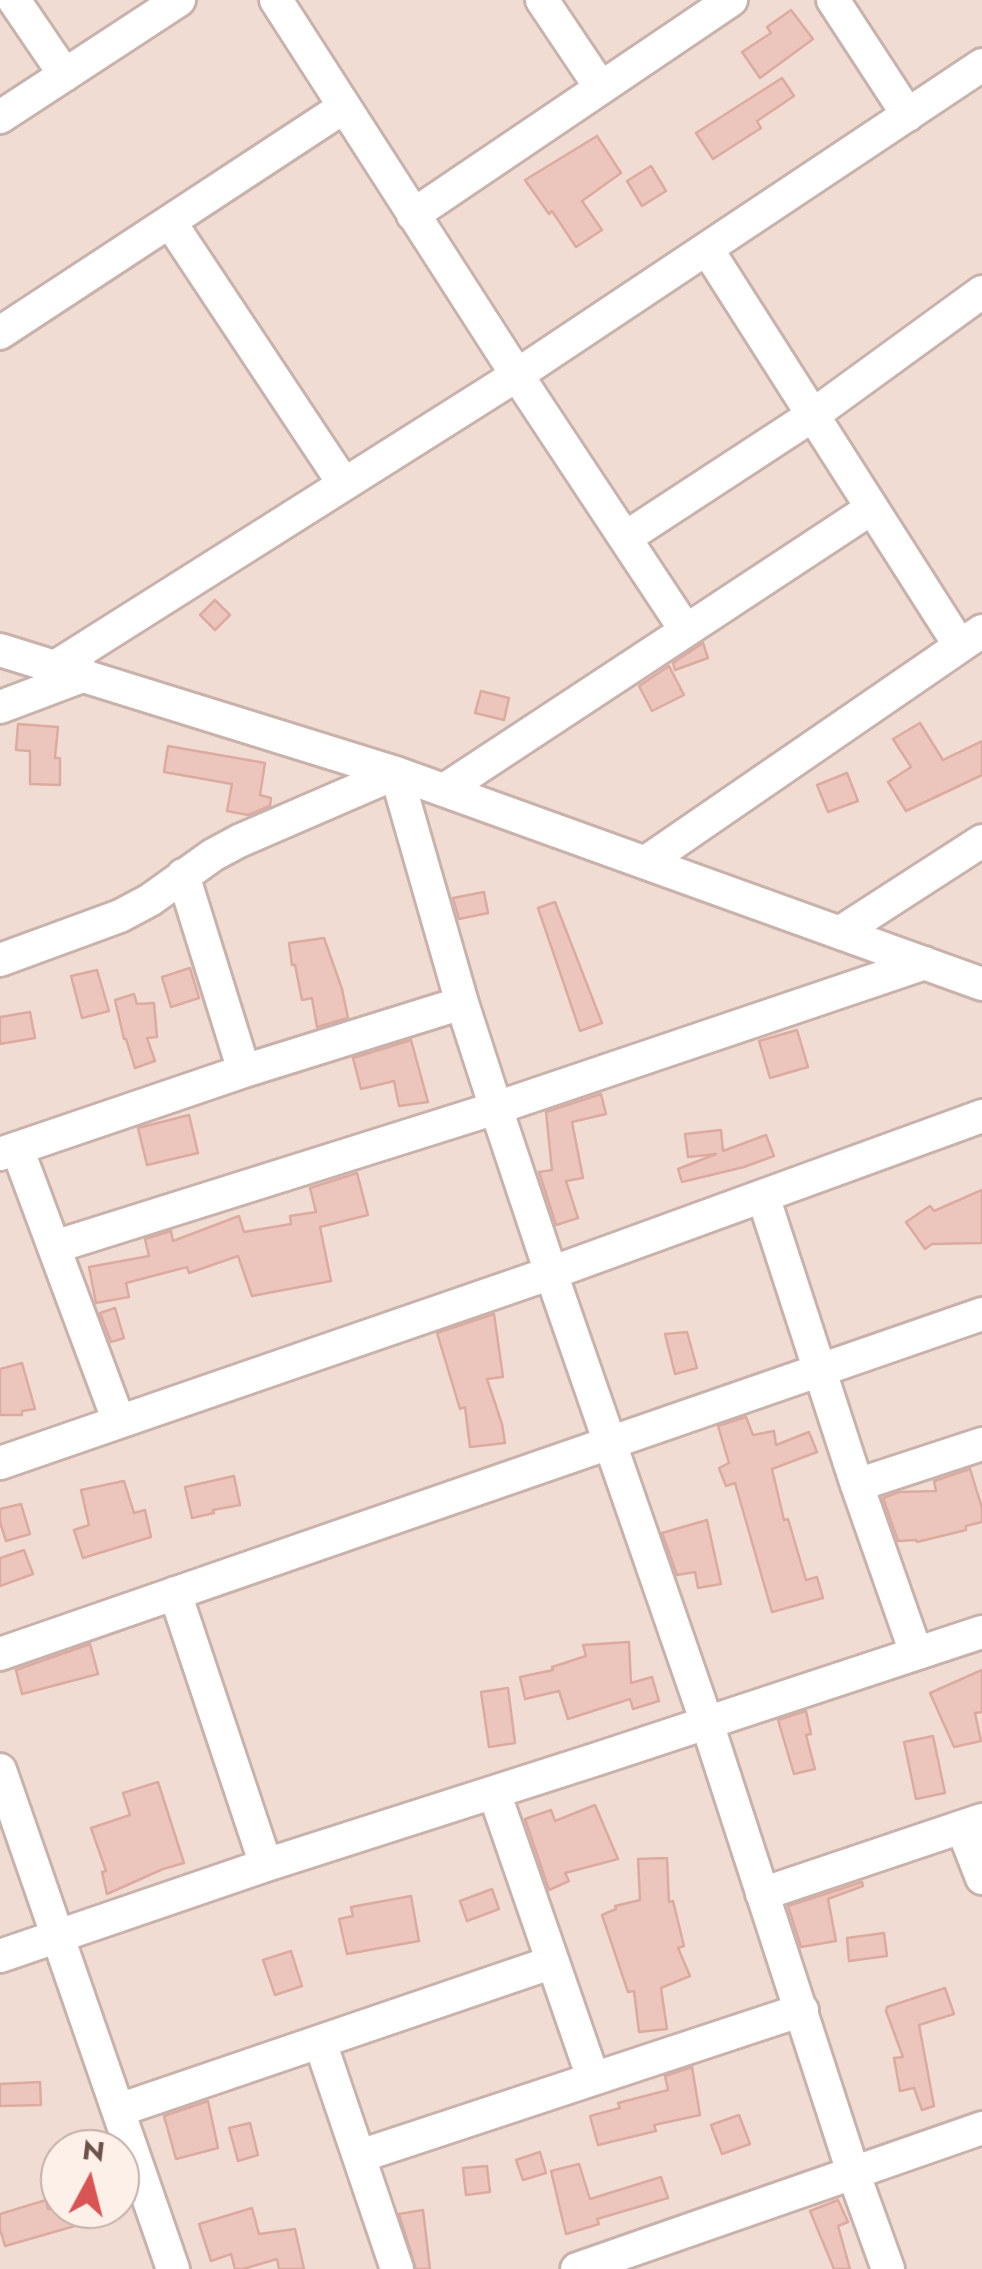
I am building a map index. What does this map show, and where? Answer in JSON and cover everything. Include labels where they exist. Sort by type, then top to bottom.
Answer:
[{"type":"street","points":[[14,0],[65,74]]},
{"type":"street","points":[[0,117],[180,0]]},
{"type":"street","points":[[276,0],[517,376],[686,629]]},
{"type":"street","points":[[542,0],[601,88]]},
{"type":"street","points":[[414,215],[731,0]]},
{"type":"street","points":[[833,0],[908,115]]},
{"type":"street","points":[[0,707],[70,671],[344,484],[517,376],[982,65]]},
{"type":"street","points":[[0,333],[344,108]]},
{"type":"street","points":[[170,222],[344,484]]},
{"type":"street","points":[[646,862],[971,638],[872,508],[707,249]]},
{"type":"street","points":[[625,538],[812,414],[982,292]]},
{"type":"street","points":[[444,790],[872,508]]},
{"type":"street","points":[[0,650],[396,773],[982,984]]},
{"type":"street","points":[[0,960],[120,916],[150,900],[213,854],[396,773]]},
{"type":"street","points":[[396,773],[496,1108],[707,1722],[888,2269]]},
{"type":"street","points":[[841,932],[982,841]]},
{"type":"street","points":[[183,875],[244,1072]]},
{"type":"street","points":[[54,1248],[496,1108],[925,963]]},
{"type":"street","points":[[119,1422],[54,1248],[9,1151],[462,1003]]},
{"type":"street","points":[[0,1463],[551,1273],[982,1116]]},
{"type":"street","points":[[763,1196],[916,1653]]},
{"type":"street","points":[[0,1654],[982,1314]]},
{"type":"street","points":[[857,1485],[982,1444]]},
{"type":"street","points":[[176,1593],[266,1865]]},
{"type":"street","points":[[0,1956],[266,1865],[982,1632]]},
{"type":"street","points":[[0,1770],[173,2269]]},
{"type":"street","points":[[494,1792],[593,2078]]},
{"type":"street","points":[[762,1894],[972,1824],[982,1878]]},
{"type":"street","points":[[119,2110],[554,1962]]},
{"type":"street","points":[[360,2156],[802,2010]]},
{"type":"street","points":[[320,2042],[397,2269]]},
{"type":"street","points":[[577,2269],[661,2255],[853,2172],[982,2128]]},
{"type":"shaded area","points":[[0,0],[982,0],[982,2269],[0,2269]]},
{"type":"building","points":[[791,10],[813,39],[760,78],[742,52],[771,33],[767,27]]},
{"type":"building","points":[[782,78],[794,96],[757,121],[761,128],[713,159],[696,133]]},
{"type":"building","points":[[597,136],[621,173],[582,201],[602,230],[576,247],[525,180]]},
{"type":"building","points":[[651,166],[666,191],[642,206],[627,181]]},
{"type":"building","points":[[215,600],[230,615],[215,630],[200,615]]},
{"type":"building","points":[[703,643],[708,658],[675,670],[673,663]]},
{"type":"building","points":[[669,666],[684,695],[652,711],[639,686]]},
{"type":"building","points":[[481,691],[509,698],[504,720],[475,713]]},
{"type":"building","points":[[920,723],[943,760],[982,741],[982,775],[906,811],[888,782],[911,767],[893,739]]},
{"type":"building","points":[[18,724],[58,727],[55,758],[60,758],[60,785],[30,784],[30,751],[16,750]]},
{"type":"building","points":[[168,746],[265,763],[260,795],[271,798],[270,806],[248,815],[227,811],[232,784],[164,772]]},
{"type":"building","points":[[847,773],[858,801],[828,812],[817,785]]},
{"type":"building","points":[[484,892],[488,913],[459,919],[453,898]]},
{"type":"building","points":[[555,902],[602,1023],[580,1031],[538,908]]},
{"type":"building","points":[[324,938],[348,1018],[317,1027],[312,998],[302,1000],[289,943]]},
{"type":"building","points":[[190,968],[199,998],[171,1007],[162,977]]},
{"type":"building","points":[[97,970],[109,1011],[82,1018],[71,976]]},
{"type":"building","points":[[134,994],[137,1004],[154,1003],[157,1037],[147,1038],[155,1061],[135,1068],[115,1000]]},
{"type":"building","points":[[30,1012],[35,1038],[0,1044],[0,1017]]},
{"type":"building","points":[[797,1030],[808,1067],[770,1078],[759,1041]]},
{"type":"building","points":[[411,1040],[428,1102],[399,1106],[394,1081],[361,1089],[353,1058]]},
{"type":"building","points":[[601,1094],[606,1114],[572,1122],[583,1178],[566,1181],[578,1218],[556,1225],[539,1172],[552,1170],[546,1112]]},
{"type":"building","points":[[189,1115],[198,1153],[147,1165],[138,1128]]},
{"type":"building","points":[[721,1130],[723,1151],[766,1135],[774,1156],[682,1182],[678,1169],[716,1154],[688,1157],[685,1134]]},
{"type":"building","points":[[357,1173],[368,1215],[320,1227],[331,1281],[252,1296],[238,1256],[189,1273],[187,1267],[126,1283],[129,1297],[96,1303],[89,1267],[149,1256],[145,1239],[171,1231],[173,1241],[239,1216],[244,1232],[291,1224],[290,1216],[316,1212],[310,1188]]},
{"type":"building","points":[[982,1190],[982,1243],[932,1244],[925,1249],[906,1222],[930,1206],[934,1211]]},
{"type":"building","points":[[115,1308],[124,1338],[111,1342],[100,1313]]},
{"type":"building","points":[[494,1314],[503,1377],[487,1379],[505,1443],[470,1447],[465,1407],[460,1409],[437,1333]]},
{"type":"building","points":[[687,1332],[697,1368],[675,1374],[665,1334]]},
{"type":"building","points":[[22,1363],[35,1409],[22,1411],[22,1415],[0,1415],[0,1369]]},
{"type":"building","points":[[746,1417],[753,1435],[774,1431],[776,1445],[809,1432],[817,1452],[772,1469],[784,1520],[788,1519],[806,1580],[817,1577],[823,1598],[772,1612],[735,1483],[726,1486],[719,1468],[729,1463],[718,1426]]},
{"type":"building","points":[[970,1469],[982,1508],[982,1522],[917,1542],[898,1541],[883,1498],[899,1492],[936,1491],[934,1481]]},
{"type":"building","points":[[234,1476],[240,1505],[192,1518],[185,1487]]},
{"type":"building","points":[[124,1481],[134,1513],[145,1510],[151,1537],[83,1558],[74,1530],[89,1525],[81,1490]]},
{"type":"building","points":[[21,1504],[30,1534],[6,1541],[0,1509]]},
{"type":"building","points":[[707,1520],[721,1584],[698,1588],[695,1572],[677,1575],[662,1533]]},
{"type":"building","points":[[24,1550],[33,1574],[0,1586],[0,1558]]},
{"type":"building","points":[[629,1642],[631,1683],[652,1677],[659,1701],[633,1709],[630,1699],[568,1719],[559,1691],[525,1699],[520,1677],[553,1670],[552,1667],[586,1656],[583,1645]]},
{"type":"building","points":[[90,1644],[98,1674],[22,1694],[16,1670]]},
{"type":"building","points":[[982,1670],[982,1712],[975,1713],[981,1741],[954,1747],[930,1693]]},
{"type":"building","points":[[508,1688],[515,1743],[489,1747],[481,1692]]},
{"type":"building","points":[[806,1711],[811,1734],[806,1735],[815,1769],[794,1774],[778,1720]]},
{"type":"building","points":[[933,1736],[945,1793],[916,1799],[904,1742]]},
{"type":"building","points":[[158,1782],[184,1863],[107,1894],[102,1872],[106,1871],[91,1828],[130,1815],[123,1793]]},
{"type":"building","points":[[595,1805],[618,1859],[565,1873],[569,1881],[549,1890],[525,1819],[551,1810],[555,1821]]},
{"type":"building","points":[[667,1858],[669,1902],[673,1901],[684,1946],[678,1948],[690,1976],[661,1988],[667,2029],[639,2032],[634,1991],[628,1992],[602,1915],[616,1909],[615,1906],[640,1900],[638,1859]]},
{"type":"building","points":[[862,1882],[863,1886],[828,1899],[836,1941],[801,1947],[788,1906]]},
{"type":"building","points":[[492,1889],[499,1909],[467,1921],[460,1901]]},
{"type":"building","points":[[411,1896],[419,1941],[347,1954],[339,1919],[353,1916],[351,1907]]},
{"type":"building","points":[[884,1933],[887,1956],[849,1961],[847,1938]]},
{"type":"building","points":[[291,1951],[302,1986],[275,1995],[263,1960]]},
{"type":"building","points":[[945,1988],[954,2014],[919,2025],[934,2106],[922,2110],[914,2088],[900,2091],[894,2058],[903,2057],[886,2011],[887,2007]]},
{"type":"building","points":[[692,2067],[700,2115],[654,2125],[656,2131],[598,2145],[590,2116],[620,2108],[618,2103],[668,2090],[665,2076]]},
{"type":"building","points":[[40,2082],[41,2105],[0,2106],[0,2084]]},
{"type":"building","points":[[208,2101],[218,2148],[176,2159],[164,2116]]},
{"type":"building","points":[[739,2115],[750,2144],[722,2154],[711,2125]]},
{"type":"building","points":[[250,2123],[258,2155],[238,2161],[229,2128]]},
{"type":"building","points":[[540,2152],[546,2173],[523,2180],[516,2160]]},
{"type":"building","points":[[579,2164],[590,2199],[661,2177],[668,2198],[597,2219],[599,2224],[566,2234],[551,2171]]},
{"type":"building","points":[[487,2166],[490,2192],[466,2195],[463,2168]]},
{"type":"building","points":[[838,2200],[848,2222],[838,2226],[850,2269],[834,2269],[810,2211]]},
{"type":"building","points":[[40,2202],[40,2229],[64,2229],[5,2246],[0,2214]]},
{"type":"building","points":[[252,2208],[259,2234],[295,2229],[304,2269],[279,2269],[277,2259],[235,2269],[231,2254],[211,2261],[199,2224]]},
{"type":"building","points":[[423,2210],[430,2269],[416,2269],[399,2214]]}]
